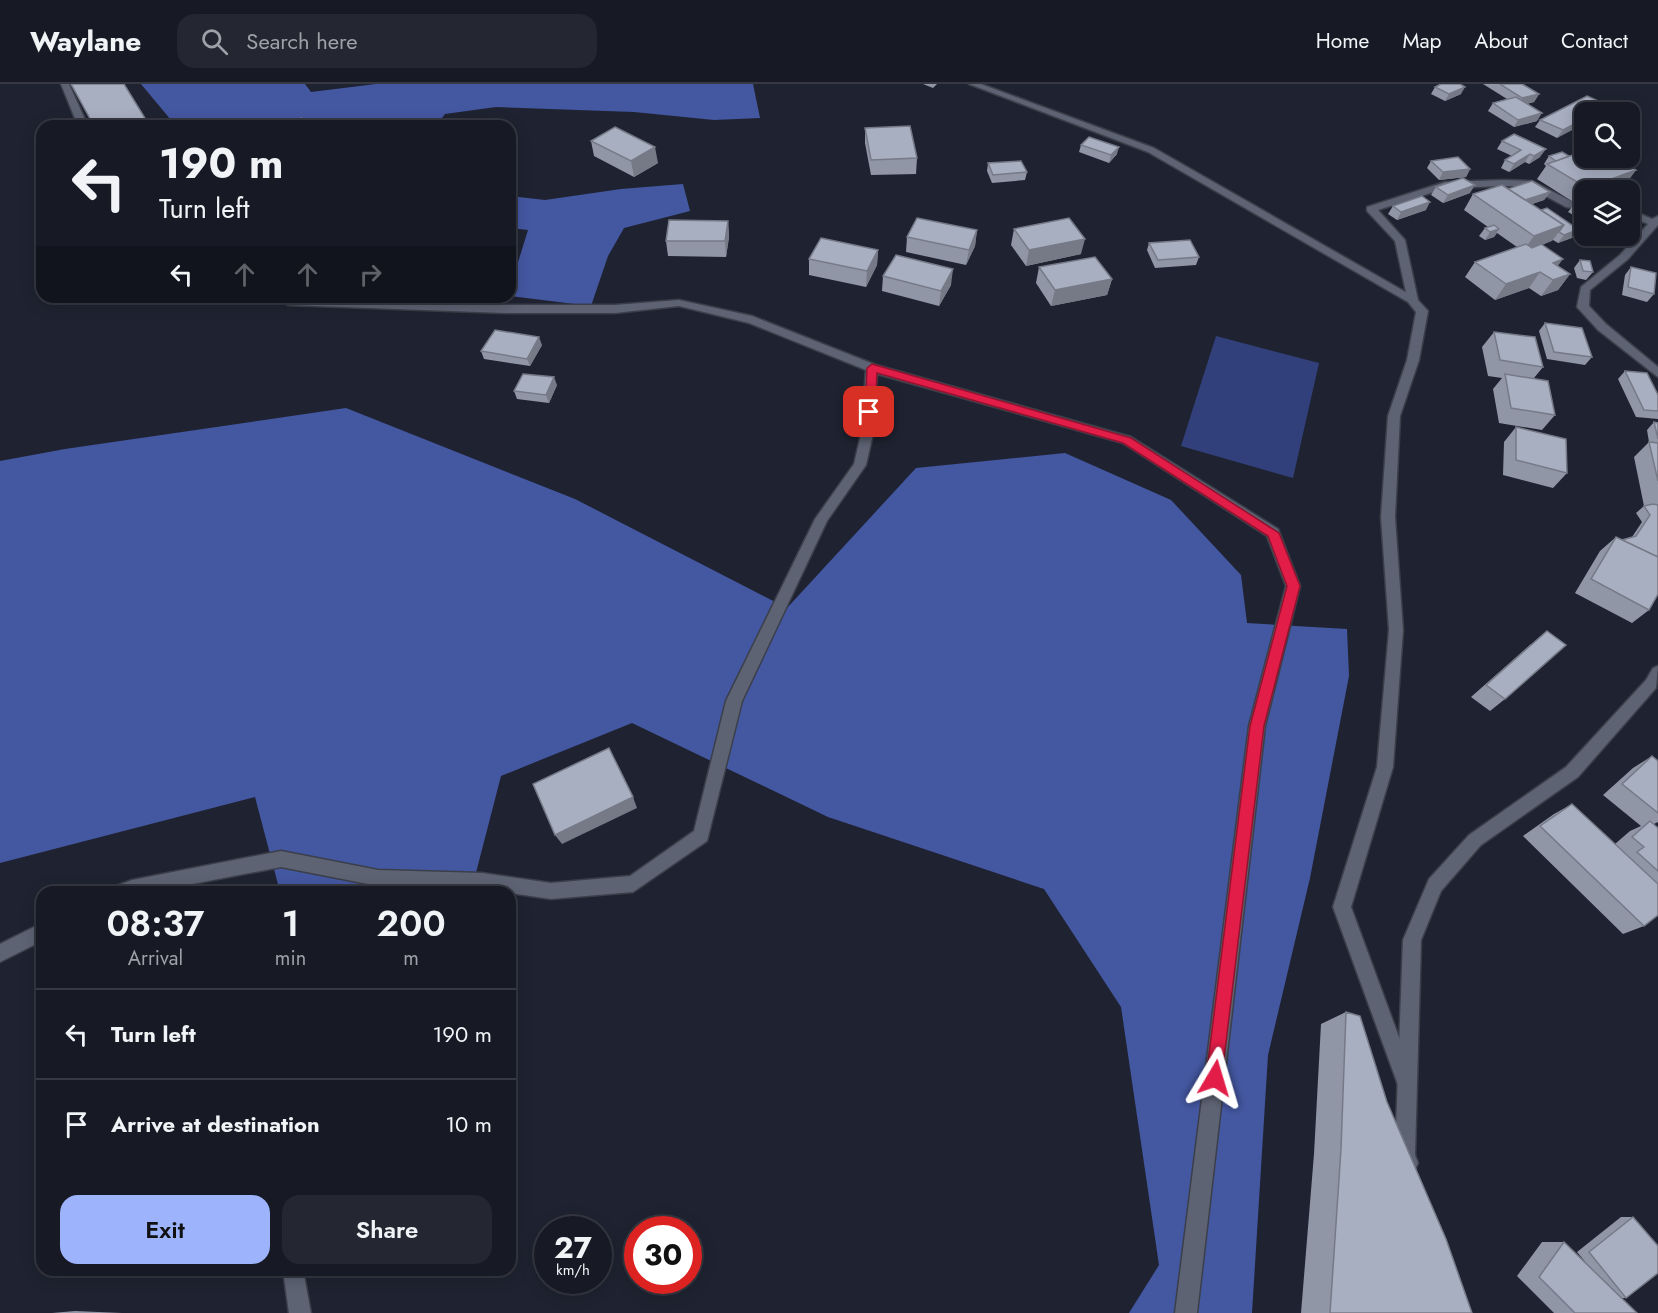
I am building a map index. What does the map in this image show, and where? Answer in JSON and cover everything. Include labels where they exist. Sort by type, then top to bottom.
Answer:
[{"type":"street","points":[[65,84],[80,120]]},
{"type":"street","points":[[973,84],[1151,150],[1413,300],[1422,311],[1413,360],[1394,416],[1393,427],[1388,517],[1396,630],[1384,767],[1342,907],[1407,1084]]},
{"type":"street","points":[[1413,300],[1400,240],[1371,209],[1445,185],[1504,183],[1529,183],[1574,206]]},
{"type":"street","points":[[1640,216],[1656,221],[1624,256],[1585,289],[1583,307],[1602,327],[1658,373]]},
{"type":"street","points":[[319,303],[505,309],[615,309],[679,303],[752,320],[872,368],[1127,440],[1273,533],[1293,586],[1257,726],[1186,1313]]},
{"type":"street","points":[[147,886],[281,859],[378,878],[482,881],[551,891],[633,884],[701,836],[734,701],[822,519],[860,465],[867,434],[872,368]]},
{"type":"street","points":[[1412,1177],[1405,1155],[1412,940],[1435,885],[1475,840],[1572,772],[1651,684],[1658,672]]},
{"type":"street","points":[[0,953],[36,935]]},
{"type":"street","points":[[294,1276],[300,1313]]},
{"type":"shaded area","points":[[141,84],[305,84],[311,92],[376,84],[753,84],[760,118],[714,120],[634,112],[496,107],[445,114],[440,120],[171,120]]},
{"type":"shaded area","points":[[683,184],[690,211],[624,228],[608,256],[591,306],[516,297],[516,269],[528,230],[516,229],[516,197],[545,200],[621,189]]},
{"type":"shaded area","points":[[1216,336],[1319,363],[1293,478],[1181,446]]},
{"type":"shaded area","points":[[346,408],[575,499],[787,608],[916,468],[1065,453],[1171,500],[1241,575],[1247,623],[1347,629],[1349,676],[1310,878],[1268,1055],[1252,1313],[1129,1313],[1159,1265],[1121,1007],[1044,889],[828,817],[632,723],[501,776],[473,886],[278,886],[255,797],[0,863],[0,461],[65,449]]},
{"type":"building","points":[[71,84],[124,84],[146,120],[91,120]]},
{"type":"building","points":[[1441,84],[1460,84],[1465,87],[1449,94],[1435,87]]},
{"type":"building","points":[[1500,84],[1522,84],[1539,94],[1522,98]]},
{"type":"building","points":[[1587,96],[1600,102],[1575,102]]},
{"type":"building","points":[[1516,97],[1542,113],[1518,120],[1493,103]]},
{"type":"building","points":[[1574,103],[1574,124],[1563,130],[1540,120]]},
{"type":"building","points":[[910,126],[917,158],[871,160],[865,128]]},
{"type":"building","points":[[615,127],[655,147],[631,161],[591,141]]},
{"type":"building","points":[[1514,134],[1546,149],[1534,156],[1530,154],[1514,164],[1505,160],[1521,150],[1502,141]]},
{"type":"building","points":[[1089,137],[1119,147],[1111,155],[1081,145]]},
{"type":"building","points":[[1562,152],[1569,156],[1556,161],[1549,156]]},
{"type":"building","points":[[1574,155],[1574,168],[1632,168],[1636,170],[1609,180],[1574,180],[1547,164]]},
{"type":"building","points":[[1458,157],[1470,169],[1443,172],[1431,161]]},
{"type":"building","points":[[1021,161],[1027,172],[993,175],[988,163]]},
{"type":"building","points":[[1463,178],[1475,185],[1448,195],[1436,187]]},
{"type":"building","points":[[1532,181],[1550,192],[1525,200],[1508,189]]},
{"type":"building","points":[[1502,185],[1564,225],[1534,236],[1473,194]]},
{"type":"building","points":[[1422,196],[1430,202],[1401,212],[1393,206]]},
{"type":"building","points":[[1547,208],[1572,225],[1574,224],[1574,231],[1564,235],[1559,232],[1564,225],[1541,210]]},
{"type":"building","points":[[917,218],[977,230],[969,250],[907,237]]},
{"type":"building","points":[[1069,218],[1085,239],[1029,250],[1014,229]]},
{"type":"building","points":[[669,220],[728,221],[725,241],[666,241]]},
{"type":"building","points":[[1494,225],[1499,229],[1490,232],[1485,228]]},
{"type":"building","points":[[821,238],[878,250],[867,271],[809,259]]},
{"type":"building","points":[[1190,240],[1199,257],[1158,260],[1149,243]]},
{"type":"building","points":[[1526,244],[1532,248],[1541,244],[1563,259],[1553,263],[1570,274],[1553,280],[1540,272],[1506,284],[1475,262]]},
{"type":"building","points":[[896,255],[953,269],[941,291],[883,276]]},
{"type":"building","points":[[1095,257],[1112,279],[1055,290],[1039,267]]},
{"type":"building","points":[[1580,260],[1590,261],[1593,272],[1583,271]]},
{"type":"building","points":[[1631,267],[1656,273],[1654,294],[1628,287]]},
{"type":"building","points":[[1545,323],[1582,328],[1592,357],[1554,352]]},
{"type":"building","points":[[495,330],[539,337],[527,359],[481,351]]},
{"type":"building","points":[[1494,332],[1535,337],[1543,367],[1500,360]]},
{"type":"building","points":[[1625,371],[1647,373],[1658,395],[1658,411],[1644,410]]},
{"type":"building","points":[[523,374],[554,377],[546,395],[514,391]]},
{"type":"building","points":[[1505,374],[1548,381],[1555,415],[1511,408]]},
{"type":"building","points":[[1654,422],[1658,423],[1658,439]]},
{"type":"building","points":[[1516,427],[1566,439],[1567,473],[1516,460]]},
{"type":"building","points":[[1649,442],[1658,443],[1658,481]]},
{"type":"building","points":[[1658,505],[1658,557],[1622,540],[1636,536],[1650,515],[1644,506]]},
{"type":"building","points":[[1616,537],[1658,557],[1658,594],[1649,610],[1591,579]]},
{"type":"building","points":[[1547,631],[1566,645],[1505,699],[1486,685]]},
{"type":"building","points":[[609,748],[633,797],[555,835],[533,784]]},
{"type":"building","points":[[1652,756],[1658,761],[1658,813],[1622,784]]},
{"type":"building","points":[[1572,804],[1658,884],[1658,915],[1644,926],[1540,826]]},
{"type":"building","points":[[1650,821],[1658,828],[1658,871],[1637,852],[1644,847],[1632,837]]},
{"type":"building","points":[[1346,1012],[1360,1016],[1387,1102],[1446,1239],[1472,1313],[1330,1313],[1341,1149]]},
{"type":"building","points":[[1633,1217],[1658,1246],[1658,1273],[1626,1298],[1589,1252]]},
{"type":"building","points":[[1564,1242],[1637,1313],[1575,1313],[1539,1277]]},
{"type":"route","points":[[869,412],[872,368],[1127,440],[1200,484],[1273,533],[1293,586],[1257,726],[1215,1078]]}]
